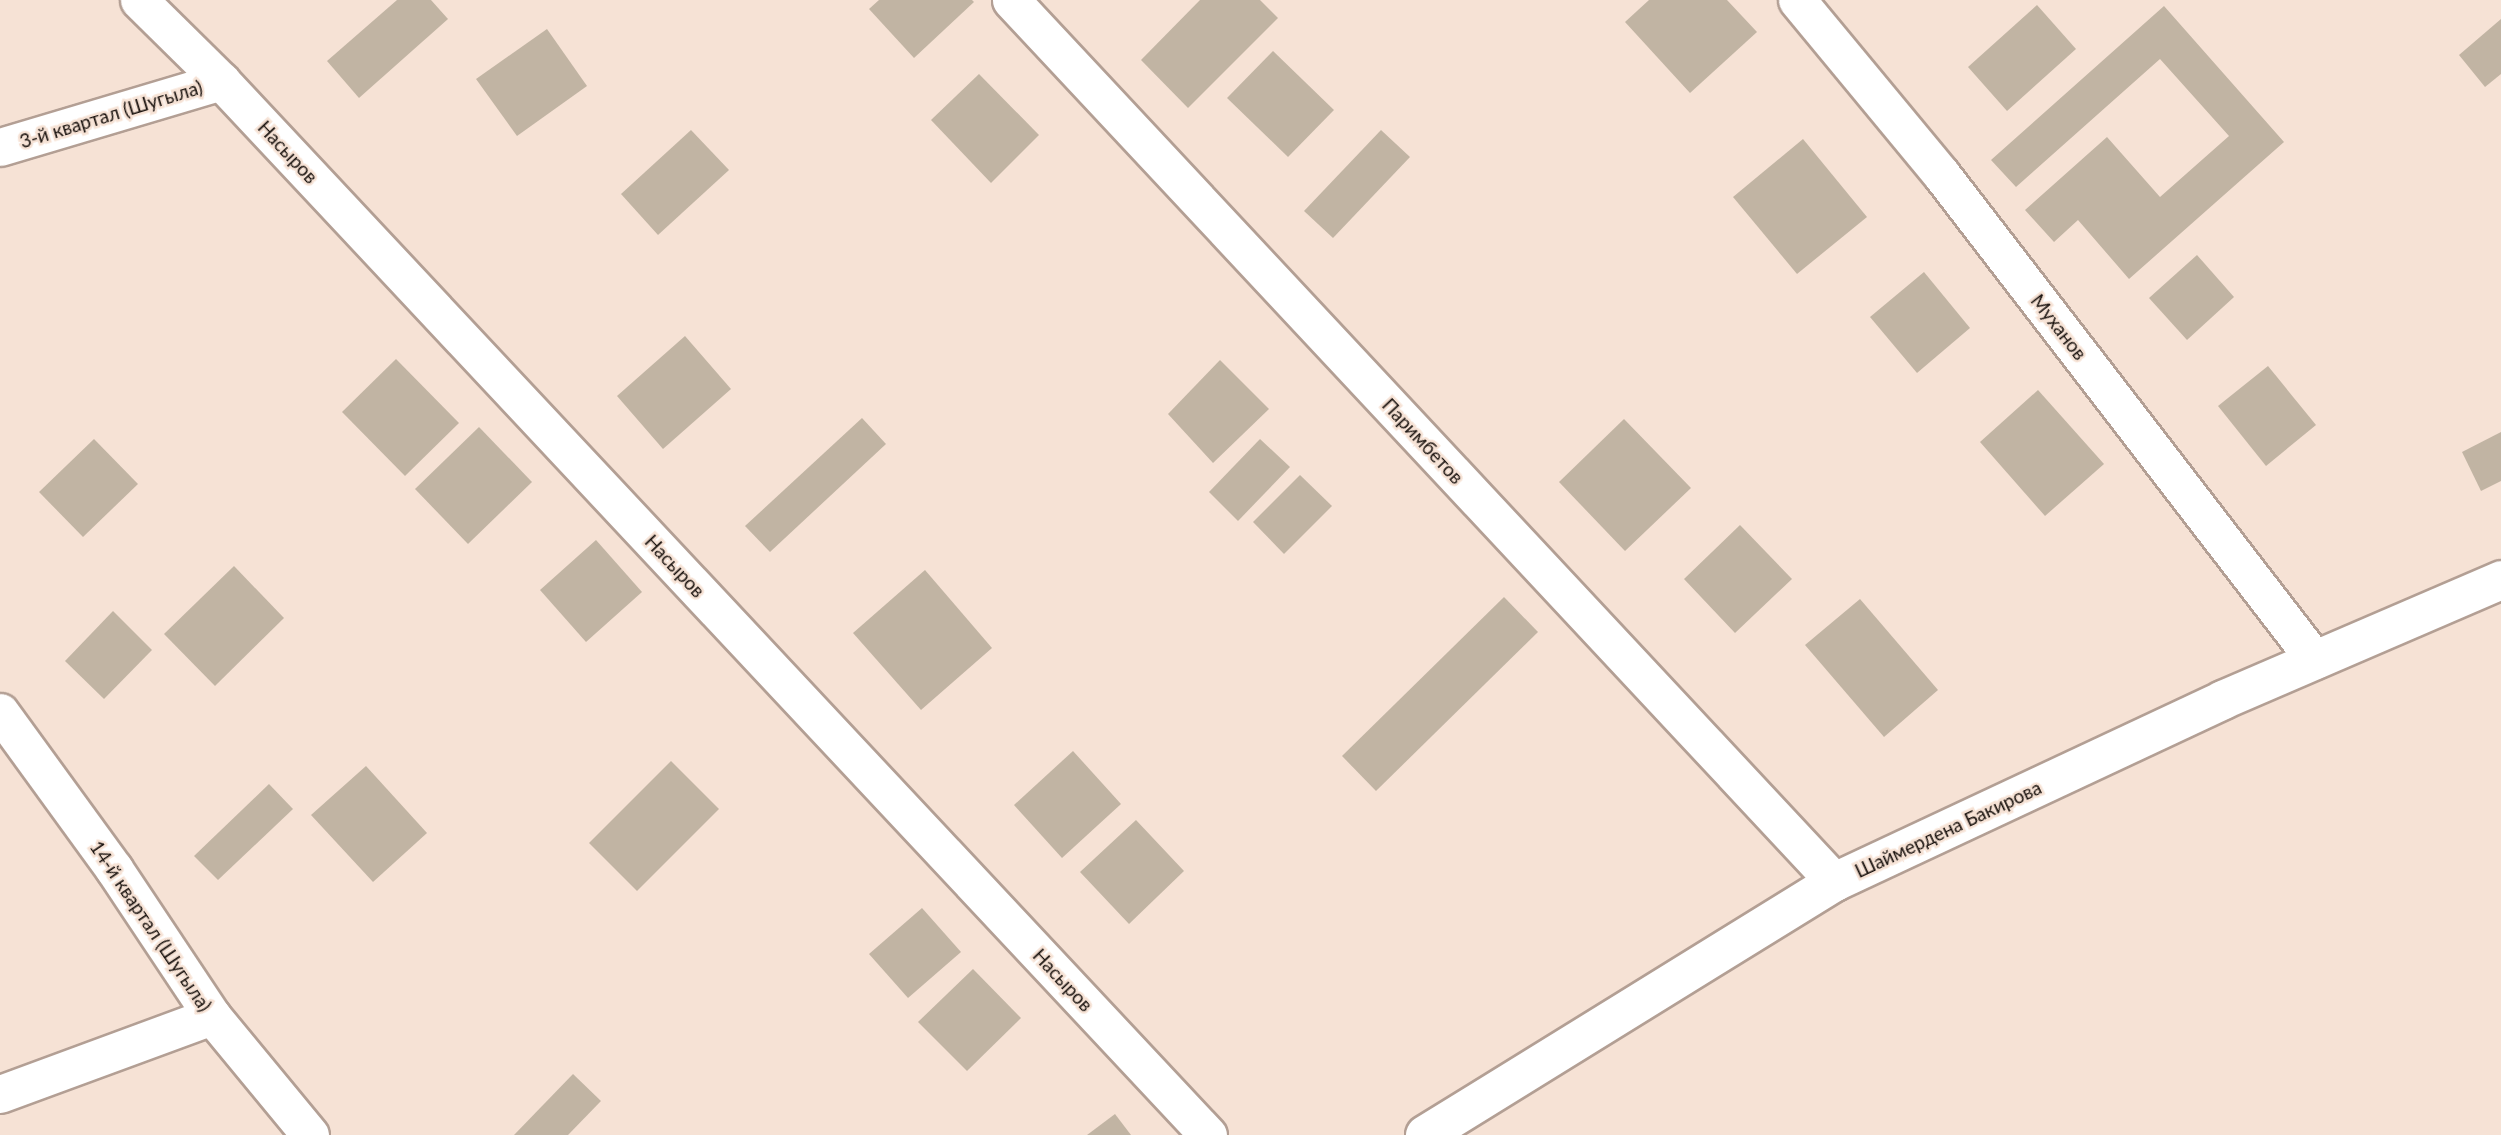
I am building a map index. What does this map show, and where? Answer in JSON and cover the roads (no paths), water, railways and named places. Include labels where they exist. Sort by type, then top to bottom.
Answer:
[{"type":"street","name":"Насыров","points":[[139,0],[221,80],[1208,1135]]},
{"type":"street","name":"Паримбетов","points":[[1011,0],[1835,882]]},
{"type":"street","name":"Муханов","points":[[1797,0],[1941,174],[2315,660]]},
{"type":"street","name":"3-й квартал (Шугыла)","points":[[0,147],[221,80]]},
{"type":"street","name":"Шаймердена Бакирова","points":[[1425,1135],[1835,882],[2315,660],[2501,580]]},
{"type":"street","name":"14-й квартал (Шугыла)","points":[[0,712],[114,869],[212,1016],[310,1135]]},
{"type":"street","points":[[0,1094],[212,1016]]}]
